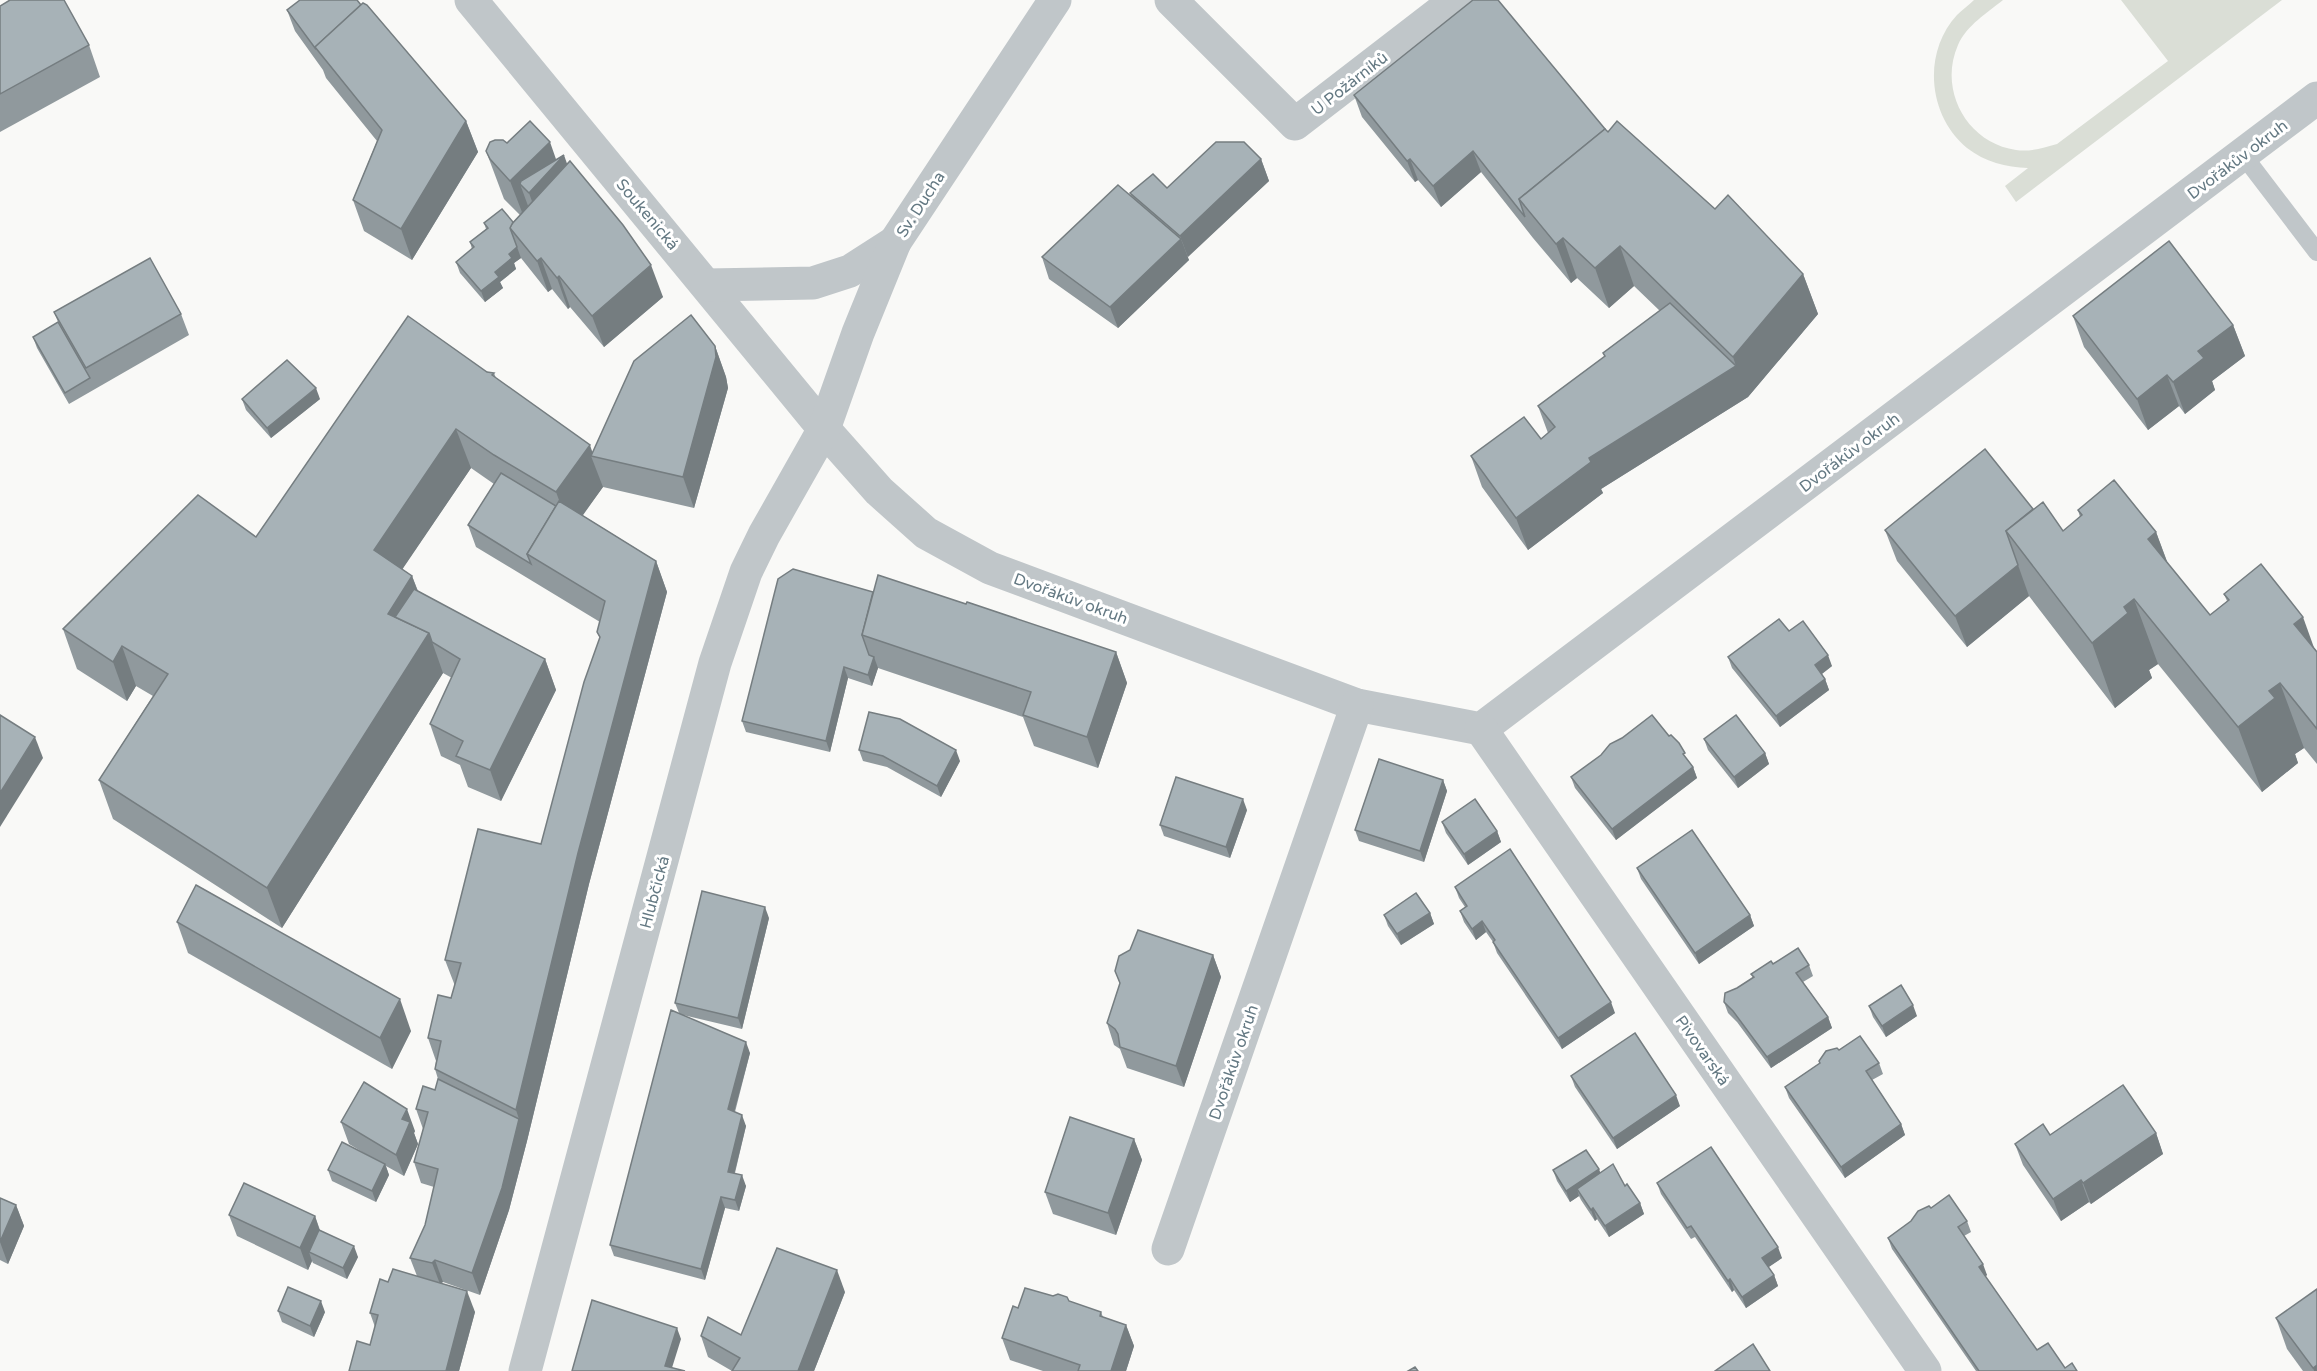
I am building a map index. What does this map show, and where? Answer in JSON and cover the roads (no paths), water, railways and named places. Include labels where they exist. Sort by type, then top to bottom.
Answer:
[{"type":"street","name":"Soukenická","points":[[471,0],[824,429]]},
{"type":"street","name":"Sv. Ducha","points":[[824,429],[858,333],[894,242],[1055,0]]},
{"type":"street","name":"U Požárníků","points":[[1171,0],[1295,124],[1456,0]]},
{"type":"street","name":"Dvořákův okruh","points":[[824,429],[879,491],[926,533],[990,568],[1357,705],[1480,729],[2317,98]]},
{"type":"street","points":[[707,285],[813,283],[850,271],[894,242]]},
{"type":"street","name":"Hlubčická","points":[[525,1371],[715,663],[746,572],[764,535],[824,429]]},
{"type":"street","name":"Dvořákův okruh","points":[[1167,1249],[1357,705]]},
{"type":"street","name":"Pivovarská","points":[[1480,729],[1925,1371]]},
{"type":"lane","points":[[2244,155],[2317,252]]}]
